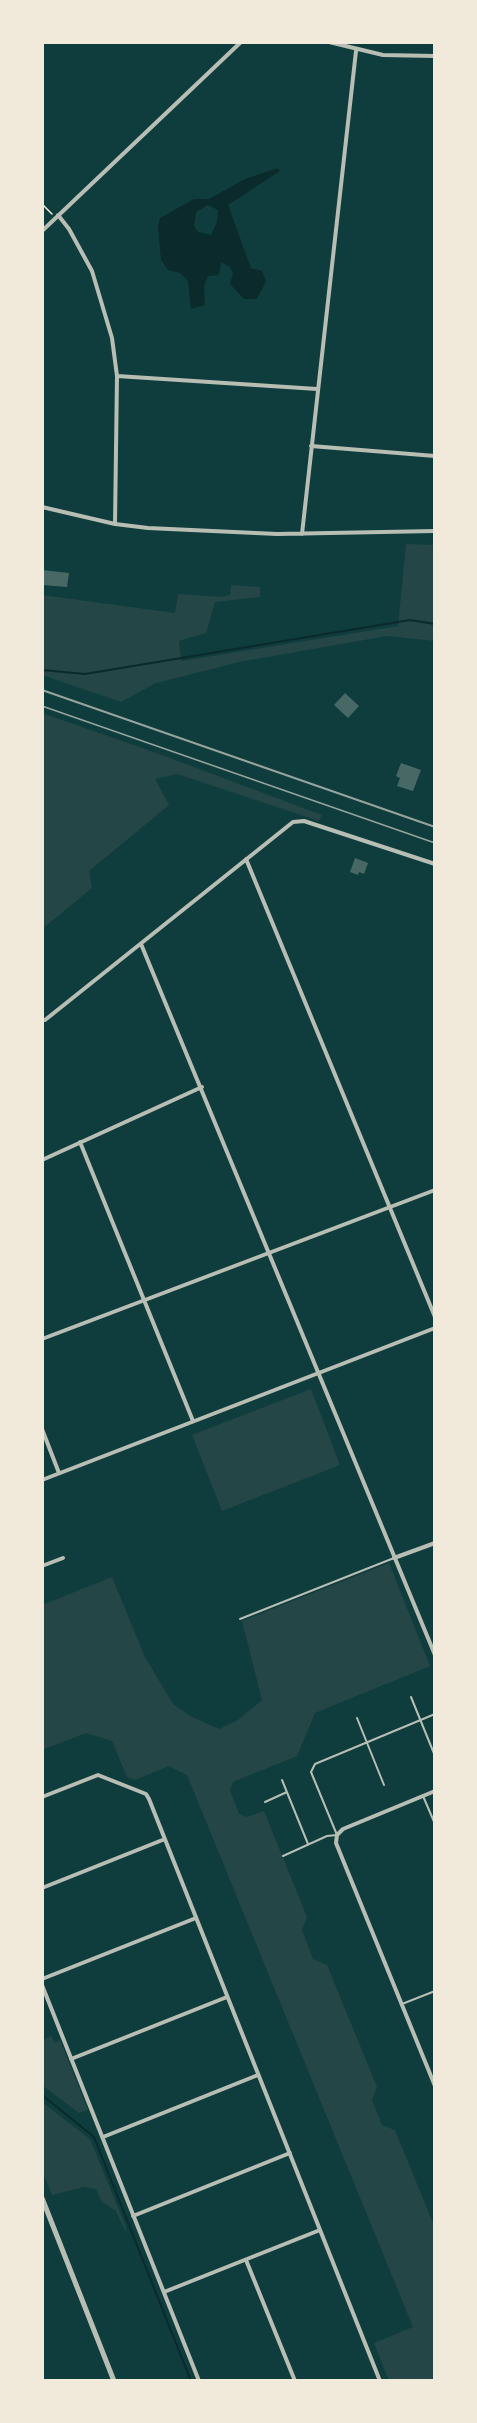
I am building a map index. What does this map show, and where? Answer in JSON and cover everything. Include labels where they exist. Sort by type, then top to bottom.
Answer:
[{"type":"street","points":[[42,231],[241,42]]},
{"type":"street","points":[[329,42],[356,51],[401,57],[435,56]]},
{"type":"street","points":[[302,534],[356,51]]},
{"type":"street","points":[[57,216],[69,229],[92,270],[107,317],[117,376],[115,524]]},
{"type":"street","points":[[117,376],[318,389]]},
{"type":"street","points":[[311,446],[435,456]]},
{"type":"street","points":[[42,507],[115,524],[211,532],[302,534],[435,531]]},
{"type":"street","points":[[45,1020],[293,822],[304,821],[435,864]]},
{"type":"street","points":[[246,859],[435,1317]]},
{"type":"street","points":[[141,944],[270,1251],[435,1655]]},
{"type":"street","points":[[42,1160],[202,1087]]},
{"type":"street","points":[[80,1142],[193,1421]]},
{"type":"street","points":[[42,1339],[435,1190]]},
{"type":"street","points":[[42,1480],[435,1328]]},
{"type":"street","points":[[42,1429],[59,1473]]},
{"type":"street","points":[[394,1558],[435,1543]]},
{"type":"street","points":[[42,1566],[63,1558]]},
{"type":"street","points":[[42,1797],[92,1777],[104,1777],[146,1794],[380,2381]]},
{"type":"street","points":[[435,1791],[343,1829],[337,1835],[336,1843],[435,2086]]},
{"type":"street","points":[[42,1888],[165,1839]]},
{"type":"street","points":[[42,1979],[196,1918]]},
{"type":"street","points":[[42,1984],[199,2381]]},
{"type":"street","points":[[71,2059],[227,1997]]},
{"type":"street","points":[[103,2137],[258,2075]]},
{"type":"street","points":[[133,2216],[290,2153]]},
{"type":"street","points":[[42,2198],[114,2381]]},
{"type":"street","points":[[164,2292],[320,2230]]},
{"type":"street","points":[[246,2260],[295,2381]]},
{"type":"lane","points":[[240,1619],[394,1558]]},
{"type":"lane","points":[[411,1697],[435,1756]]},
{"type":"lane","points":[[284,1856],[308,1844],[337,1835],[311,1772],[315,1764],[435,1714]]},
{"type":"lane","points":[[357,1718],[384,1785]]},
{"type":"lane","points":[[282,1780],[308,1844]]},
{"type":"lane","points":[[265,1802],[287,1792]]},
{"type":"lane","points":[[423,1796],[435,1824]]},
{"type":"lane","points":[[402,2004],[435,1991]]},
{"type":"path","points":[[42,204],[57,216]]},
{"type":"shaded area","points":[[278,168],[280,171],[228,205],[251,268],[262,271],[266,281],[257,299],[244,299],[230,284],[233,273],[230,267],[221,262],[219,275],[208,276],[204,286],[205,305],[191,309],[188,281],[180,273],[168,270],[161,260],[158,226],[160,218],[194,199],[209,199],[245,179]],"holes":[[[208,205],[218,210],[217,222],[211,235],[198,232],[194,226],[196,212]]]},
{"type":"shaded area","points":[[406,544],[435,545],[435,641],[387,636],[239,662],[156,683],[121,702],[42,675],[42,595],[175,613],[178,594],[221,597],[230,595],[231,585],[260,587],[260,597],[215,602],[206,633],[179,641],[181,661],[398,626]]},
{"type":"shaded area","points":[[42,713],[322,815],[319,821],[177,774],[155,779],[169,805],[89,871],[92,888],[42,929]]},
{"type":"shaded area","points":[[311,1389],[340,1465],[222,1511],[192,1435]]},
{"type":"shaded area","points":[[389,1563],[430,1666],[315,1713],[297,1756],[233,1782],[230,1790],[239,1814],[247,1817],[264,1811],[307,1917],[302,1930],[313,1959],[327,1965],[377,2087],[372,2100],[382,2125],[395,2130],[435,2228],[435,2381],[389,2381],[374,2343],[413,2327],[187,1775],[169,1766],[135,1780],[127,1777],[112,1741],[86,1733],[42,1750],[42,1605],[112,1577],[145,1657],[173,1704],[192,1717],[219,1729],[238,1720],[262,1700],[242,1621]]},
{"type":"shaded area","points":[[51,2036],[55,2043],[60,2040],[88,2110],[79,2113],[42,2085],[42,2040]]},
{"type":"shaded area","points":[[42,2102],[90,2139],[126,2227],[126,2232],[116,2211],[102,2202],[96,2189],[84,2187],[52,2195],[42,2170]]},
{"type":"building","points":[[42,570],[69,573],[67,587],[42,585]]},
{"type":"building","points":[[345,693],[359,706],[348,718],[334,705]]},
{"type":"building","points":[[401,763],[421,770],[413,791],[397,786],[400,778],[396,776]]},
{"type":"building","points":[[355,858],[368,863],[364,874],[359,872],[358,875],[350,872]]},
{"type":"waterway","points":[[42,670],[85,674],[410,620],[435,624]]},
{"type":"waterway","points":[[42,2095],[94,2137],[191,2381]]},
{"type":"tram line","points":[[42,706],[435,843]]},
{"type":"railway","points":[[42,690],[435,827]]}]
